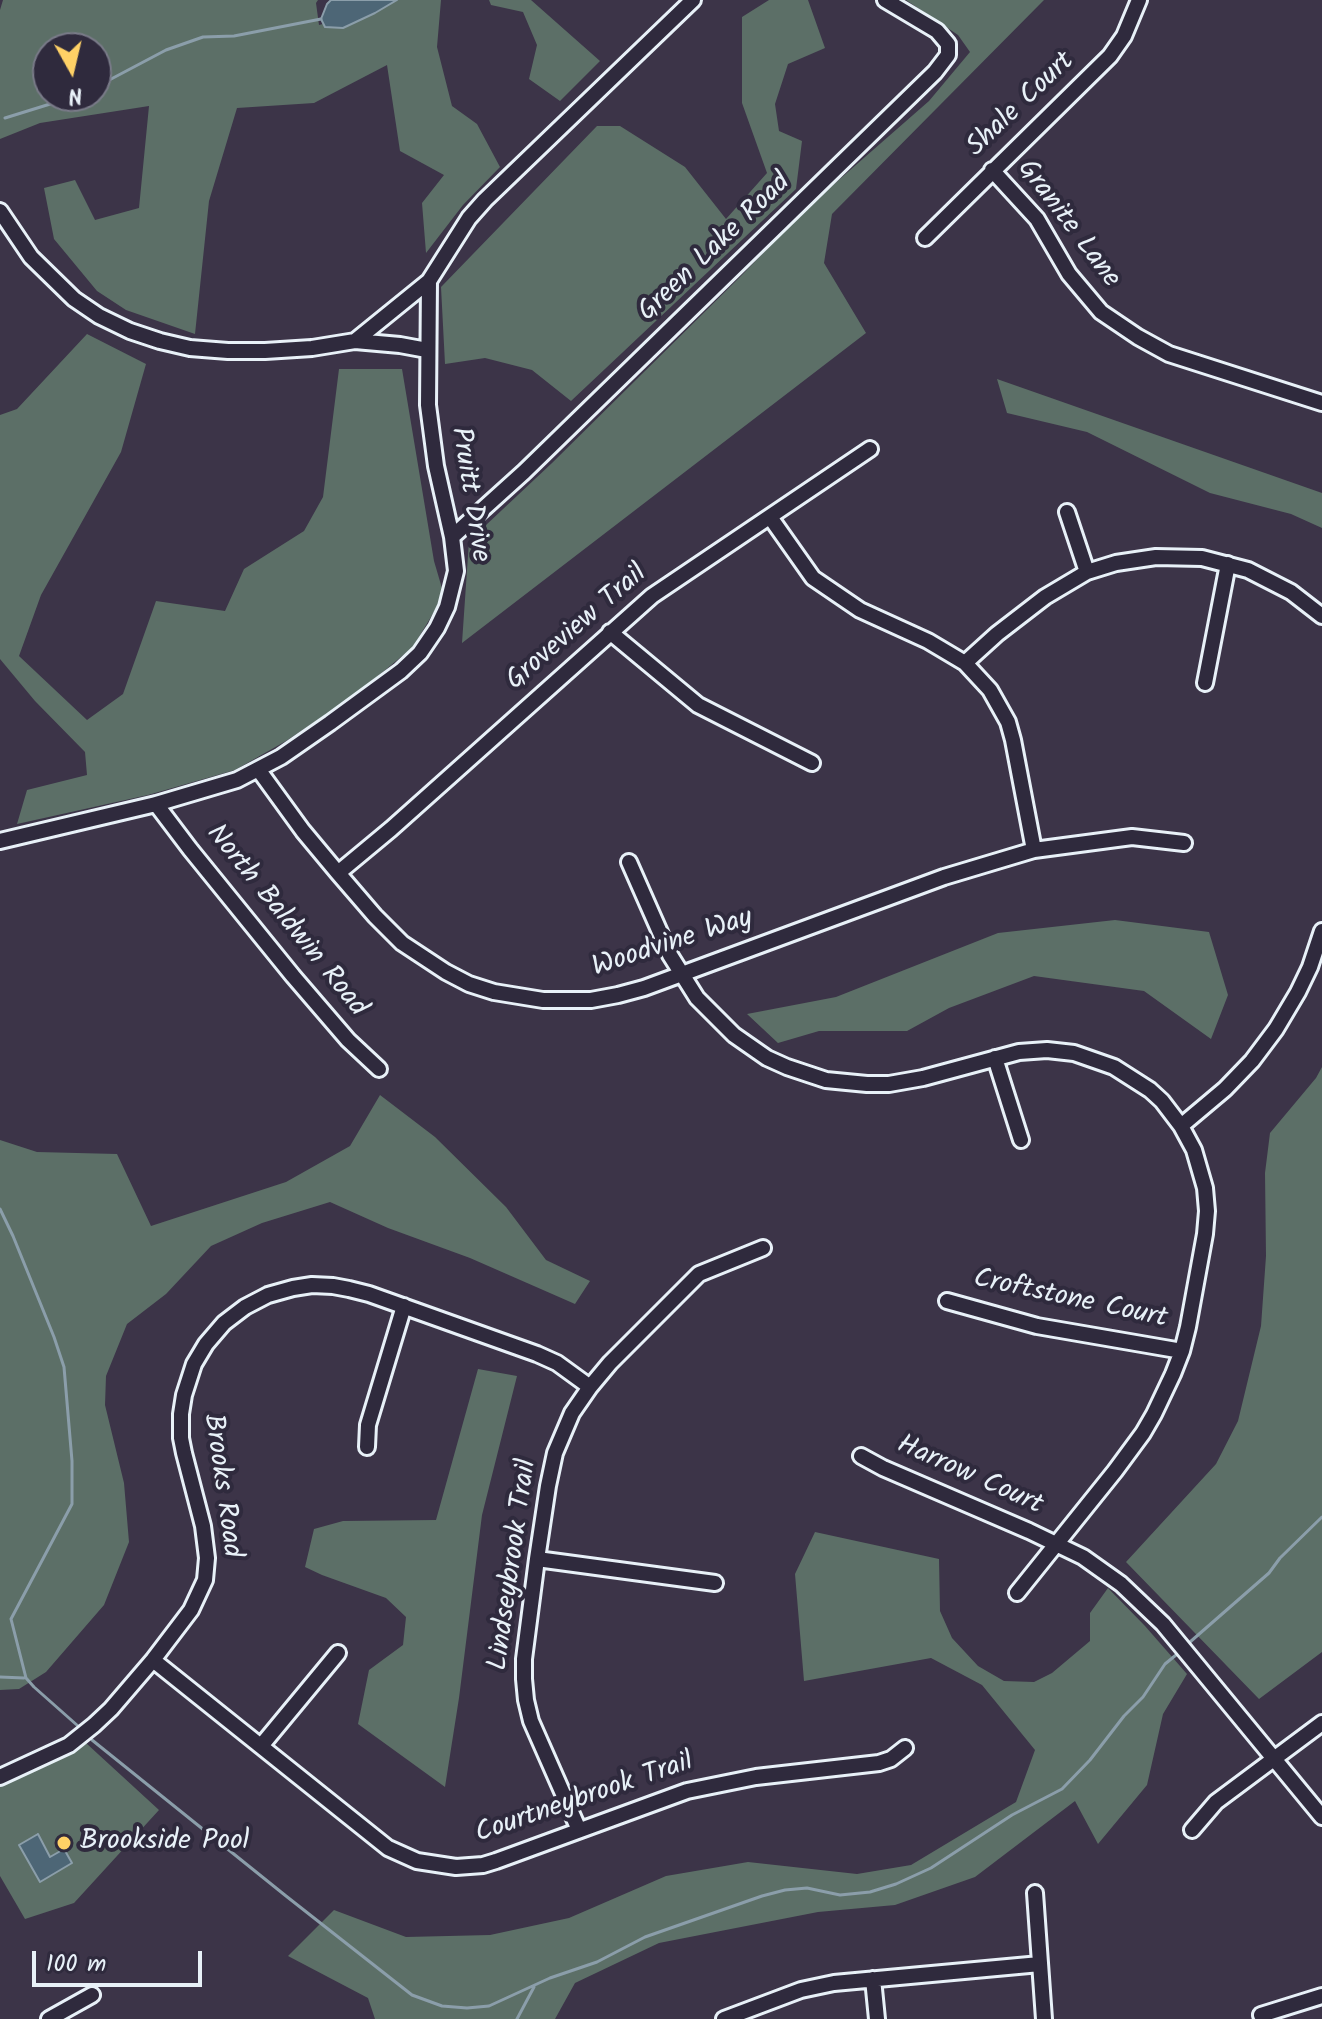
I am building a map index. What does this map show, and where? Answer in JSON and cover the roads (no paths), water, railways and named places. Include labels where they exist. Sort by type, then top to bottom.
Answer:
[{"type":"street","points":[[355,341],[429,281],[469,218],[485,200],[693,0]]},
{"type":"street","name":"Green Lake Road","points":[[452,537],[524,472],[935,72],[948,55],[948,44],[937,31],[885,0]]},
{"type":"street","name":"Shale Court","points":[[925,238],[1110,56],[1124,36],[1139,0]]},
{"type":"street","name":"Granite Lane","points":[[992,170],[1037,219],[1069,274],[1101,312],[1169,354],[1322,403]]},
{"type":"street","points":[[0,211],[19,241],[47,274],[85,307],[130,331],[190,348],[265,351],[355,341],[427,350],[429,281]]},
{"type":"street","name":"Pruitt Drive","points":[[0,841],[156,804],[237,780],[281,757],[330,723],[401,671],[420,653],[437,628],[451,597],[456,571],[432,442],[427,350]]},
{"type":"street","name":"Groveview Trail","points":[[338,873],[652,596],[870,449]]},
{"type":"street","points":[[1067,512],[1087,572]]},
{"type":"street","points":[[770,517],[813,578],[860,610],[928,641],[965,663],[990,690],[1008,722],[1013,740],[1034,850]]},
{"type":"street","points":[[965,663],[1045,597],[1087,572],[1116,563],[1156,557],[1202,558],[1259,575],[1291,592],[1322,616]]},
{"type":"street","points":[[1205,683],[1228,564]]},
{"type":"street","points":[[610,632],[698,705],[812,763]]},
{"type":"street","name":"Woodvine Way","points":[[258,769],[303,831],[402,943],[469,984],[494,992],[543,1000],[591,1000],[644,988],[944,877],[1034,850],[1132,837],[1184,843]]},
{"type":"street","name":"North Baldwin Road","points":[[156,804],[293,976],[348,1040],[379,1069]]},
{"type":"street","points":[[629,862],[670,955],[697,998],[734,1035],[777,1063],[826,1080],[889,1084],[1019,1052],[1047,1050],[1074,1053],[1127,1073],[1150,1090],[1181,1126],[1194,1150],[1205,1188],[1207,1211],[1200,1264],[1182,1351],[1167,1389],[1143,1433],[1017,1593]]},
{"type":"street","points":[[1181,1126],[1225,1089],[1252,1061],[1276,1029],[1310,967],[1322,931]]},
{"type":"street","points":[[995,1058],[1021,1140]]},
{"type":"street","name":"Lindseybrook Trail","points":[[579,1830],[539,1744],[526,1700],[524,1659],[555,1453],[572,1413],[590,1387],[699,1274],[763,1248]]},
{"type":"street","name":"Brooks Road","points":[[0,1777],[79,1738],[111,1709],[191,1610],[207,1573],[207,1558],[203,1526],[184,1453],[181,1414],[194,1364],[224,1323],[245,1307],[268,1295],[312,1285],[369,1294],[537,1354],[557,1363],[590,1387]]},
{"type":"street","name":"Croftstone Court","points":[[947,1301],[1037,1326],[1182,1351]]},
{"type":"street","points":[[367,1447],[368,1425],[404,1306]]},
{"type":"street","name":"Harrow Court","points":[[861,1456],[1056,1544],[1098,1567],[1163,1624],[1322,1817]]},
{"type":"street","points":[[537,1559],[715,1583]]},
{"type":"street","points":[[261,1746],[338,1653]]},
{"type":"street","name":"Courtneybrook Trail","points":[[153,1660],[388,1848],[417,1861],[456,1867],[483,1865],[709,1785],[879,1763],[891,1759],[905,1748]]},
{"type":"street","points":[[1192,1830],[1216,1802],[1322,1723]]},
{"type":"street","points":[[1035,1893],[1044,2019]]},
{"type":"street","points":[[724,2019],[801,1990],[834,1983],[1040,1964]]},
{"type":"street","points":[[873,1979],[877,2019]]},
{"type":"street","points":[[49,2019],[92,1995]]},
{"type":"street","points":[[1261,2015],[1322,1996]]},
{"type":"water","points":[[331,0],[397,0],[343,28],[325,27],[321,19]]},
{"type":"water","points":[[38,1834],[50,1857],[64,1849],[72,1863],[40,1882],[19,1845]]},
{"type":"waterway","points":[[112,79],[166,50],[203,37],[234,36],[321,19]]},
{"type":"waterway","points":[[5,118],[32,110]]},
{"type":"waterway","points":[[0,1209],[64,1367],[72,1461],[72,1504],[11,1619],[26,1678],[78,1726]]},
{"type":"waterway","points":[[1190,1642],[1269,1573],[1322,1517]]},
{"type":"waterway","points":[[92,1740],[412,1995],[442,2006],[467,2008],[489,2006],[550,1978],[597,1962],[645,1937],[762,1896],[807,1888],[840,1895],[870,1892],[931,1868],[1012,1815],[1062,1789],[1143,1697],[1165,1664],[1176,1655]]},
{"type":"waterway","points":[[0,1677],[24,1678]]},
{"type":"waterway","points":[[517,2019],[534,1987]]},
{"type":"place","name":"Brookside Pool","points":[[64,1843]]}]
